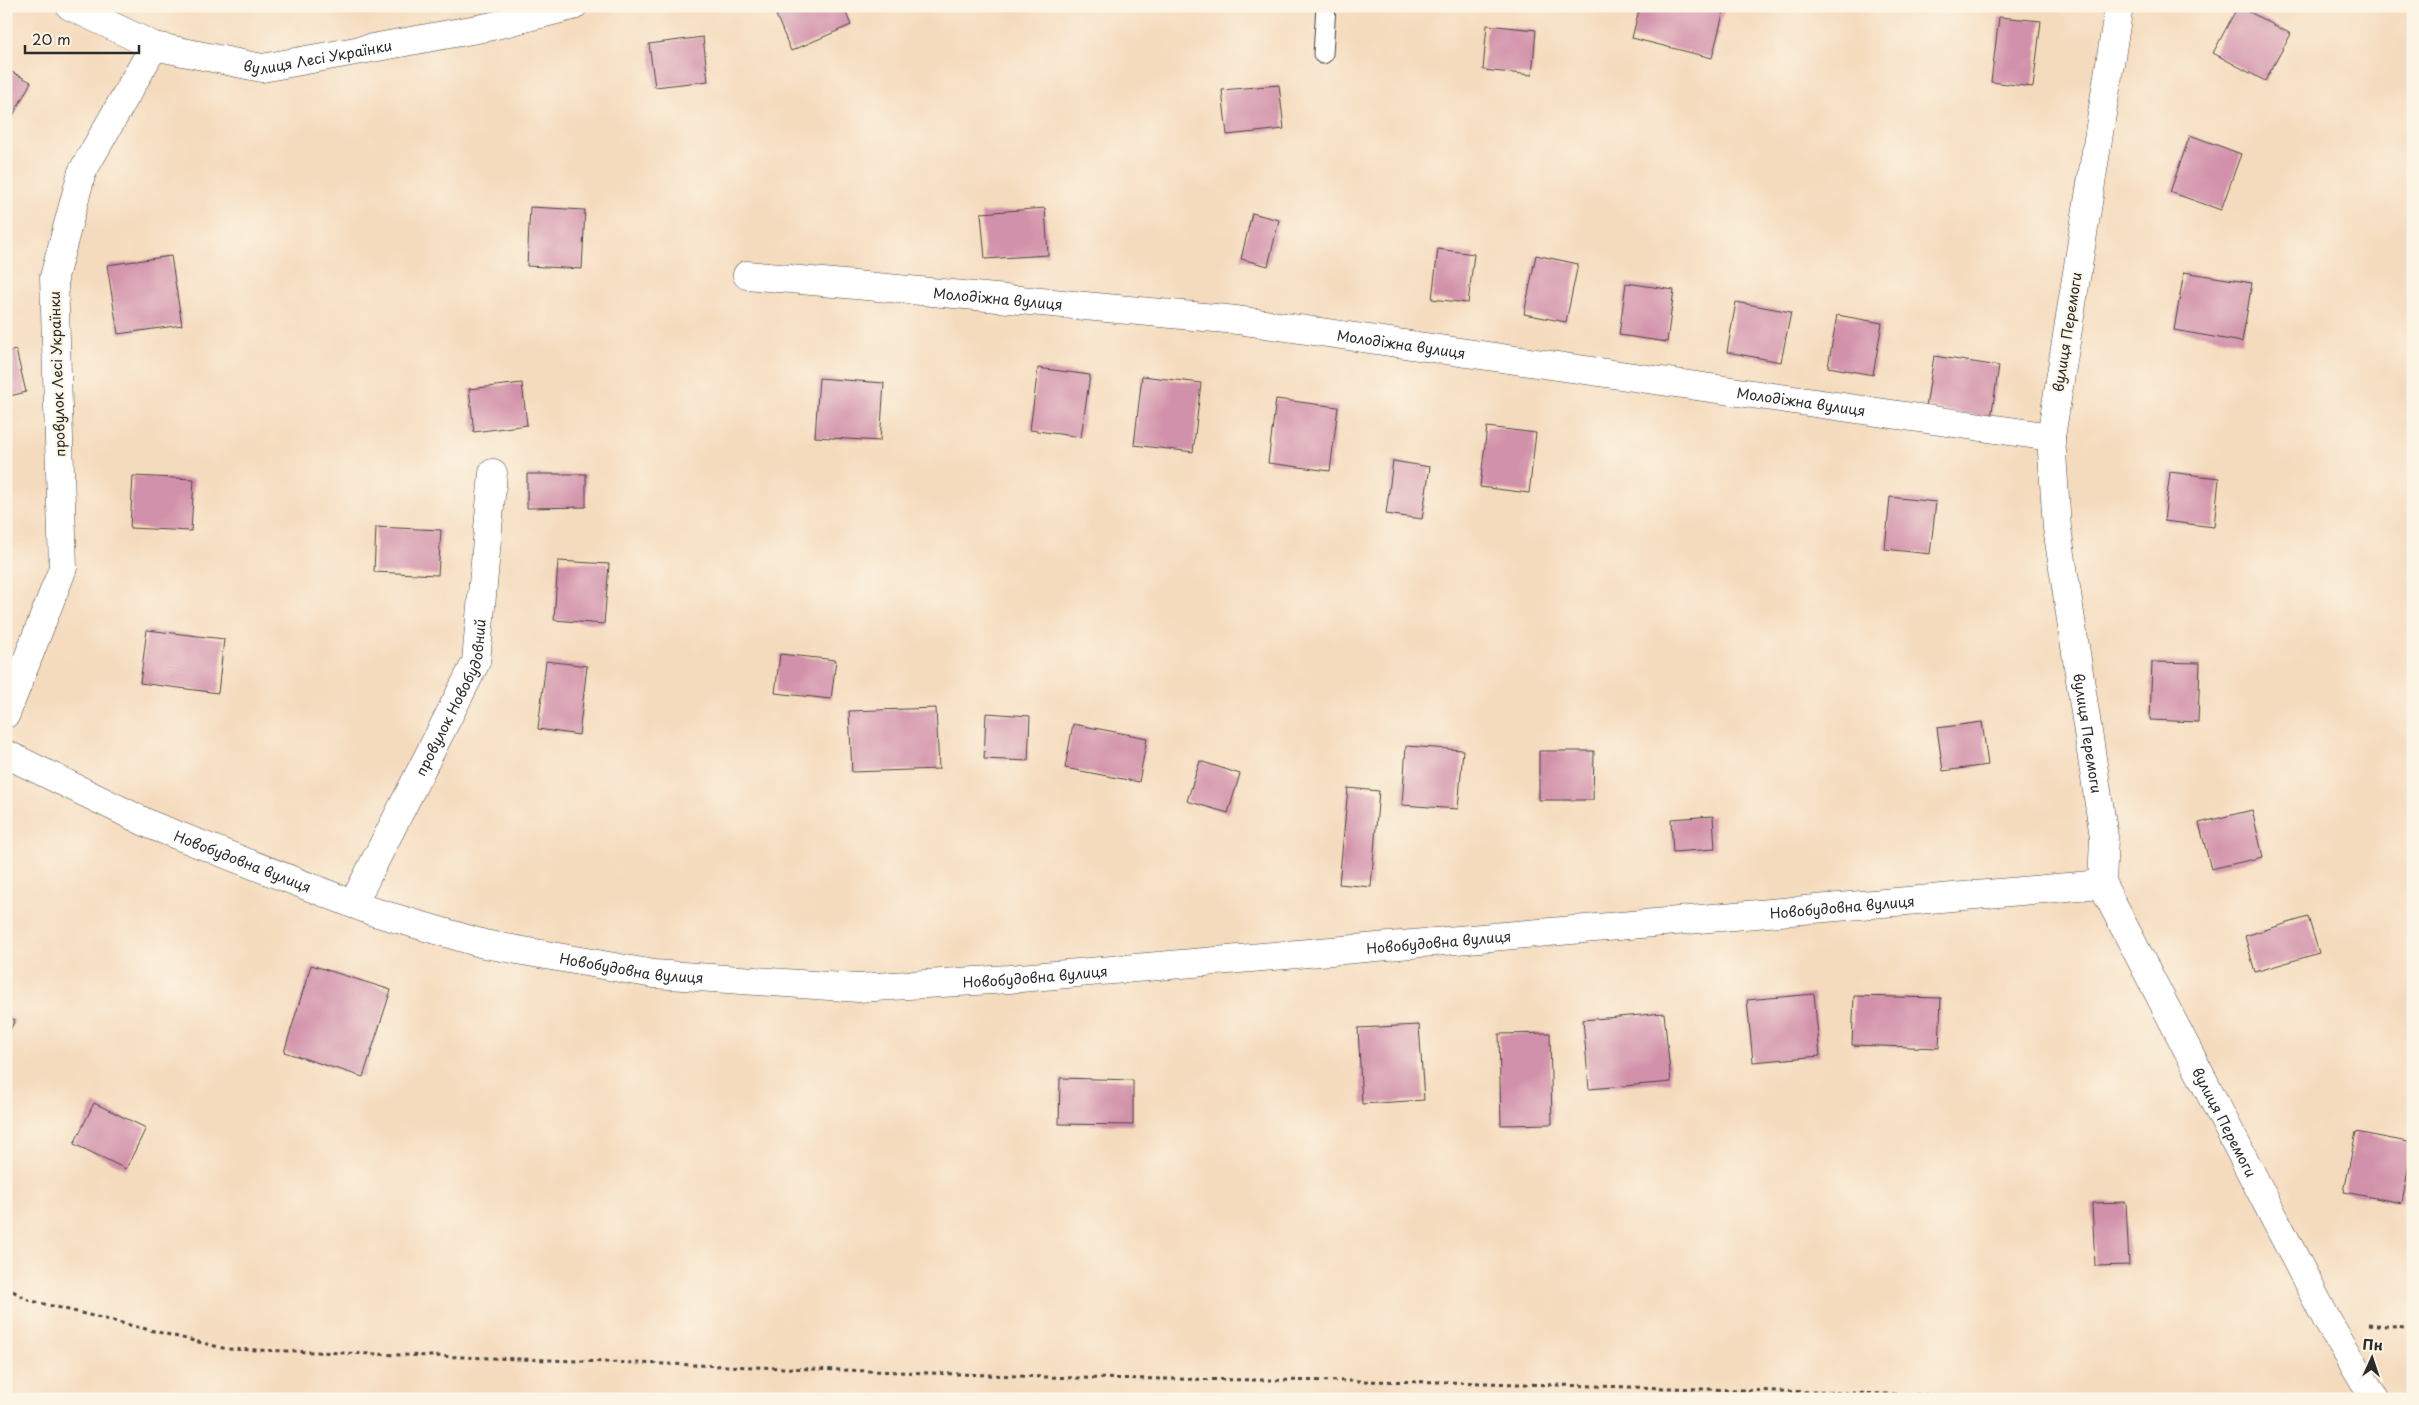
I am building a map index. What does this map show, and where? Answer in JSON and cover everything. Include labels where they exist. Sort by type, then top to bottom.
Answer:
[{"type":"street","name":"вулиця Лесі Українки","points":[[70,6],[154,46],[262,68],[488,17],[573,6]]},
{"type":"street","name":"вулиця Перемоги","points":[[2119,6],[2051,437],[2057,528],[2104,837],[2102,884],[2328,1322],[2375,1399]]},
{"type":"street","name":"провулок Лесі Українки","points":[[6,714],[63,568],[54,277],[82,172],[154,46]]},
{"type":"street","name":"Молодіжна вулиця","points":[[747,275],[1237,320],[2051,437]]},
{"type":"street","name":"провулок Новобудовний","points":[[353,904],[476,662],[493,473]]},
{"type":"street","name":"Новобудовна вулиця","points":[[6,754],[151,825],[353,904],[484,944],[654,974],[858,988],[1009,979],[2102,884]]},
{"type":"lane","points":[[1323,54],[1326,6]]},
{"type":"path","points":[[6,1287],[28,1300],[227,1349],[1076,1378],[1447,1382],[2072,1399]]},
{"type":"building","points":[[783,6],[843,6],[851,25],[791,51],[774,10]]},
{"type":"building","points":[[1640,6],[1725,6],[1712,58],[1632,38]]},
{"type":"building","points":[[2238,6],[2291,34],[2265,81],[2213,53]]},
{"type":"building","points":[[1999,17],[2041,21],[2033,87],[1991,82]]},
{"type":"building","points":[[1487,25],[1536,30],[1532,75],[1483,70]]},
{"type":"building","points":[[703,37],[708,81],[655,87],[649,44]]},
{"type":"building","points":[[6,69],[31,82],[8,125],[6,124]]},
{"type":"building","points":[[1279,85],[1284,129],[1227,135],[1222,90]]},
{"type":"building","points":[[2190,135],[2241,154],[2221,210],[2170,192]]},
{"type":"building","points":[[530,207],[585,210],[582,269],[527,266]]},
{"type":"building","points":[[1045,208],[1048,255],[985,259],[981,213]]},
{"type":"building","points":[[1252,213],[1279,220],[1268,266],[1241,259]]},
{"type":"building","points":[[1438,249],[1474,254],[1468,303],[1432,299]]},
{"type":"building","points":[[1536,255],[1578,264],[1566,322],[1524,314]]},
{"type":"building","points":[[171,256],[182,325],[118,334],[107,265]]},
{"type":"building","points":[[2184,272],[2252,283],[2242,342],[2174,330]]},
{"type":"building","points":[[1626,283],[1674,290],[1667,342],[1619,335]]},
{"type":"building","points":[[1736,302],[1791,312],[1781,362],[1727,352]]},
{"type":"building","points":[[1837,315],[1882,323],[1873,375],[1828,367]]},
{"type":"building","points":[[16,350],[26,392],[6,397],[6,352]]},
{"type":"building","points":[[1934,356],[1999,366],[1991,418],[1926,407]]},
{"type":"building","points":[[1038,368],[1090,375],[1081,437],[1030,430]]},
{"type":"building","points":[[1142,376],[1201,383],[1193,452],[1134,445]]},
{"type":"building","points":[[819,378],[884,383],[880,441],[815,437]]},
{"type":"building","points":[[522,383],[527,425],[474,432],[469,389]]},
{"type":"building","points":[[1276,399],[1338,407],[1330,471],[1268,463]]},
{"type":"building","points":[[1487,427],[1536,433],[1529,493],[1480,487]]},
{"type":"building","points":[[1393,461],[1430,467],[1422,519],[1386,514]]},
{"type":"building","points":[[2170,472],[2219,478],[2214,527],[2164,521]]},
{"type":"building","points":[[527,474],[586,474],[586,507],[527,508]]},
{"type":"building","points":[[133,476],[194,479],[191,531],[130,528]]},
{"type":"building","points":[[1890,497],[1936,502],[1930,554],[1885,549]]},
{"type":"building","points":[[376,527],[441,530],[438,575],[374,572]]},
{"type":"building","points":[[558,561],[609,564],[604,624],[554,620]]},
{"type":"building","points":[[147,630],[224,639],[218,693],[140,683]]},
{"type":"building","points":[[780,654],[836,660],[831,699],[775,693]]},
{"type":"building","points":[[546,661],[587,666],[579,735],[538,729]]},
{"type":"building","points":[[2152,662],[2200,663],[2198,722],[2150,720]]},
{"type":"building","points":[[936,708],[939,769],[852,772],[849,711]]},
{"type":"building","points":[[986,713],[1030,716],[1028,761],[984,759]]},
{"type":"building","points":[[1982,722],[1988,765],[1943,771],[1937,728]]},
{"type":"building","points":[[1073,724],[1147,738],[1139,782],[1065,768]]},
{"type":"building","points":[[1406,746],[1463,750],[1458,809],[1402,805]]},
{"type":"building","points":[[1539,751],[1594,751],[1593,800],[1539,800]]},
{"type":"building","points":[[1200,761],[1240,774],[1228,813],[1187,801]]},
{"type":"building","points":[[1348,788],[1379,791],[1371,887],[1339,884]]},
{"type":"building","points":[[2252,810],[2263,857],[2211,869],[2199,823]]},
{"type":"building","points":[[1713,816],[1715,849],[1673,852],[1671,819]]},
{"type":"building","points":[[2308,917],[2319,953],[2255,972],[2245,936]]},
{"type":"building","points":[[311,965],[391,990],[363,1077],[284,1052]]},
{"type":"building","points":[[1814,994],[1820,1056],[1753,1062],[1747,1000]]},
{"type":"building","points":[[1854,996],[1941,998],[1939,1048],[1852,1045]]},
{"type":"building","points":[[1664,1013],[1671,1082],[1589,1089],[1583,1020]]},
{"type":"building","points":[[6,1016],[15,1020],[6,1038]]},
{"type":"building","points":[[1419,1025],[1424,1100],[1362,1104],[1358,1028]]},
{"type":"building","points":[[1550,1033],[1552,1124],[1501,1125],[1499,1034]]},
{"type":"building","points":[[1060,1078],[1133,1080],[1133,1125],[1059,1124]]},
{"type":"building","points":[[94,1103],[146,1128],[126,1169],[74,1144]]},
{"type":"building","points":[[2356,1132],[2413,1143],[2402,1203],[2344,1192]]},
{"type":"building","points":[[2126,1202],[2129,1265],[2095,1266],[2092,1203]]}]
